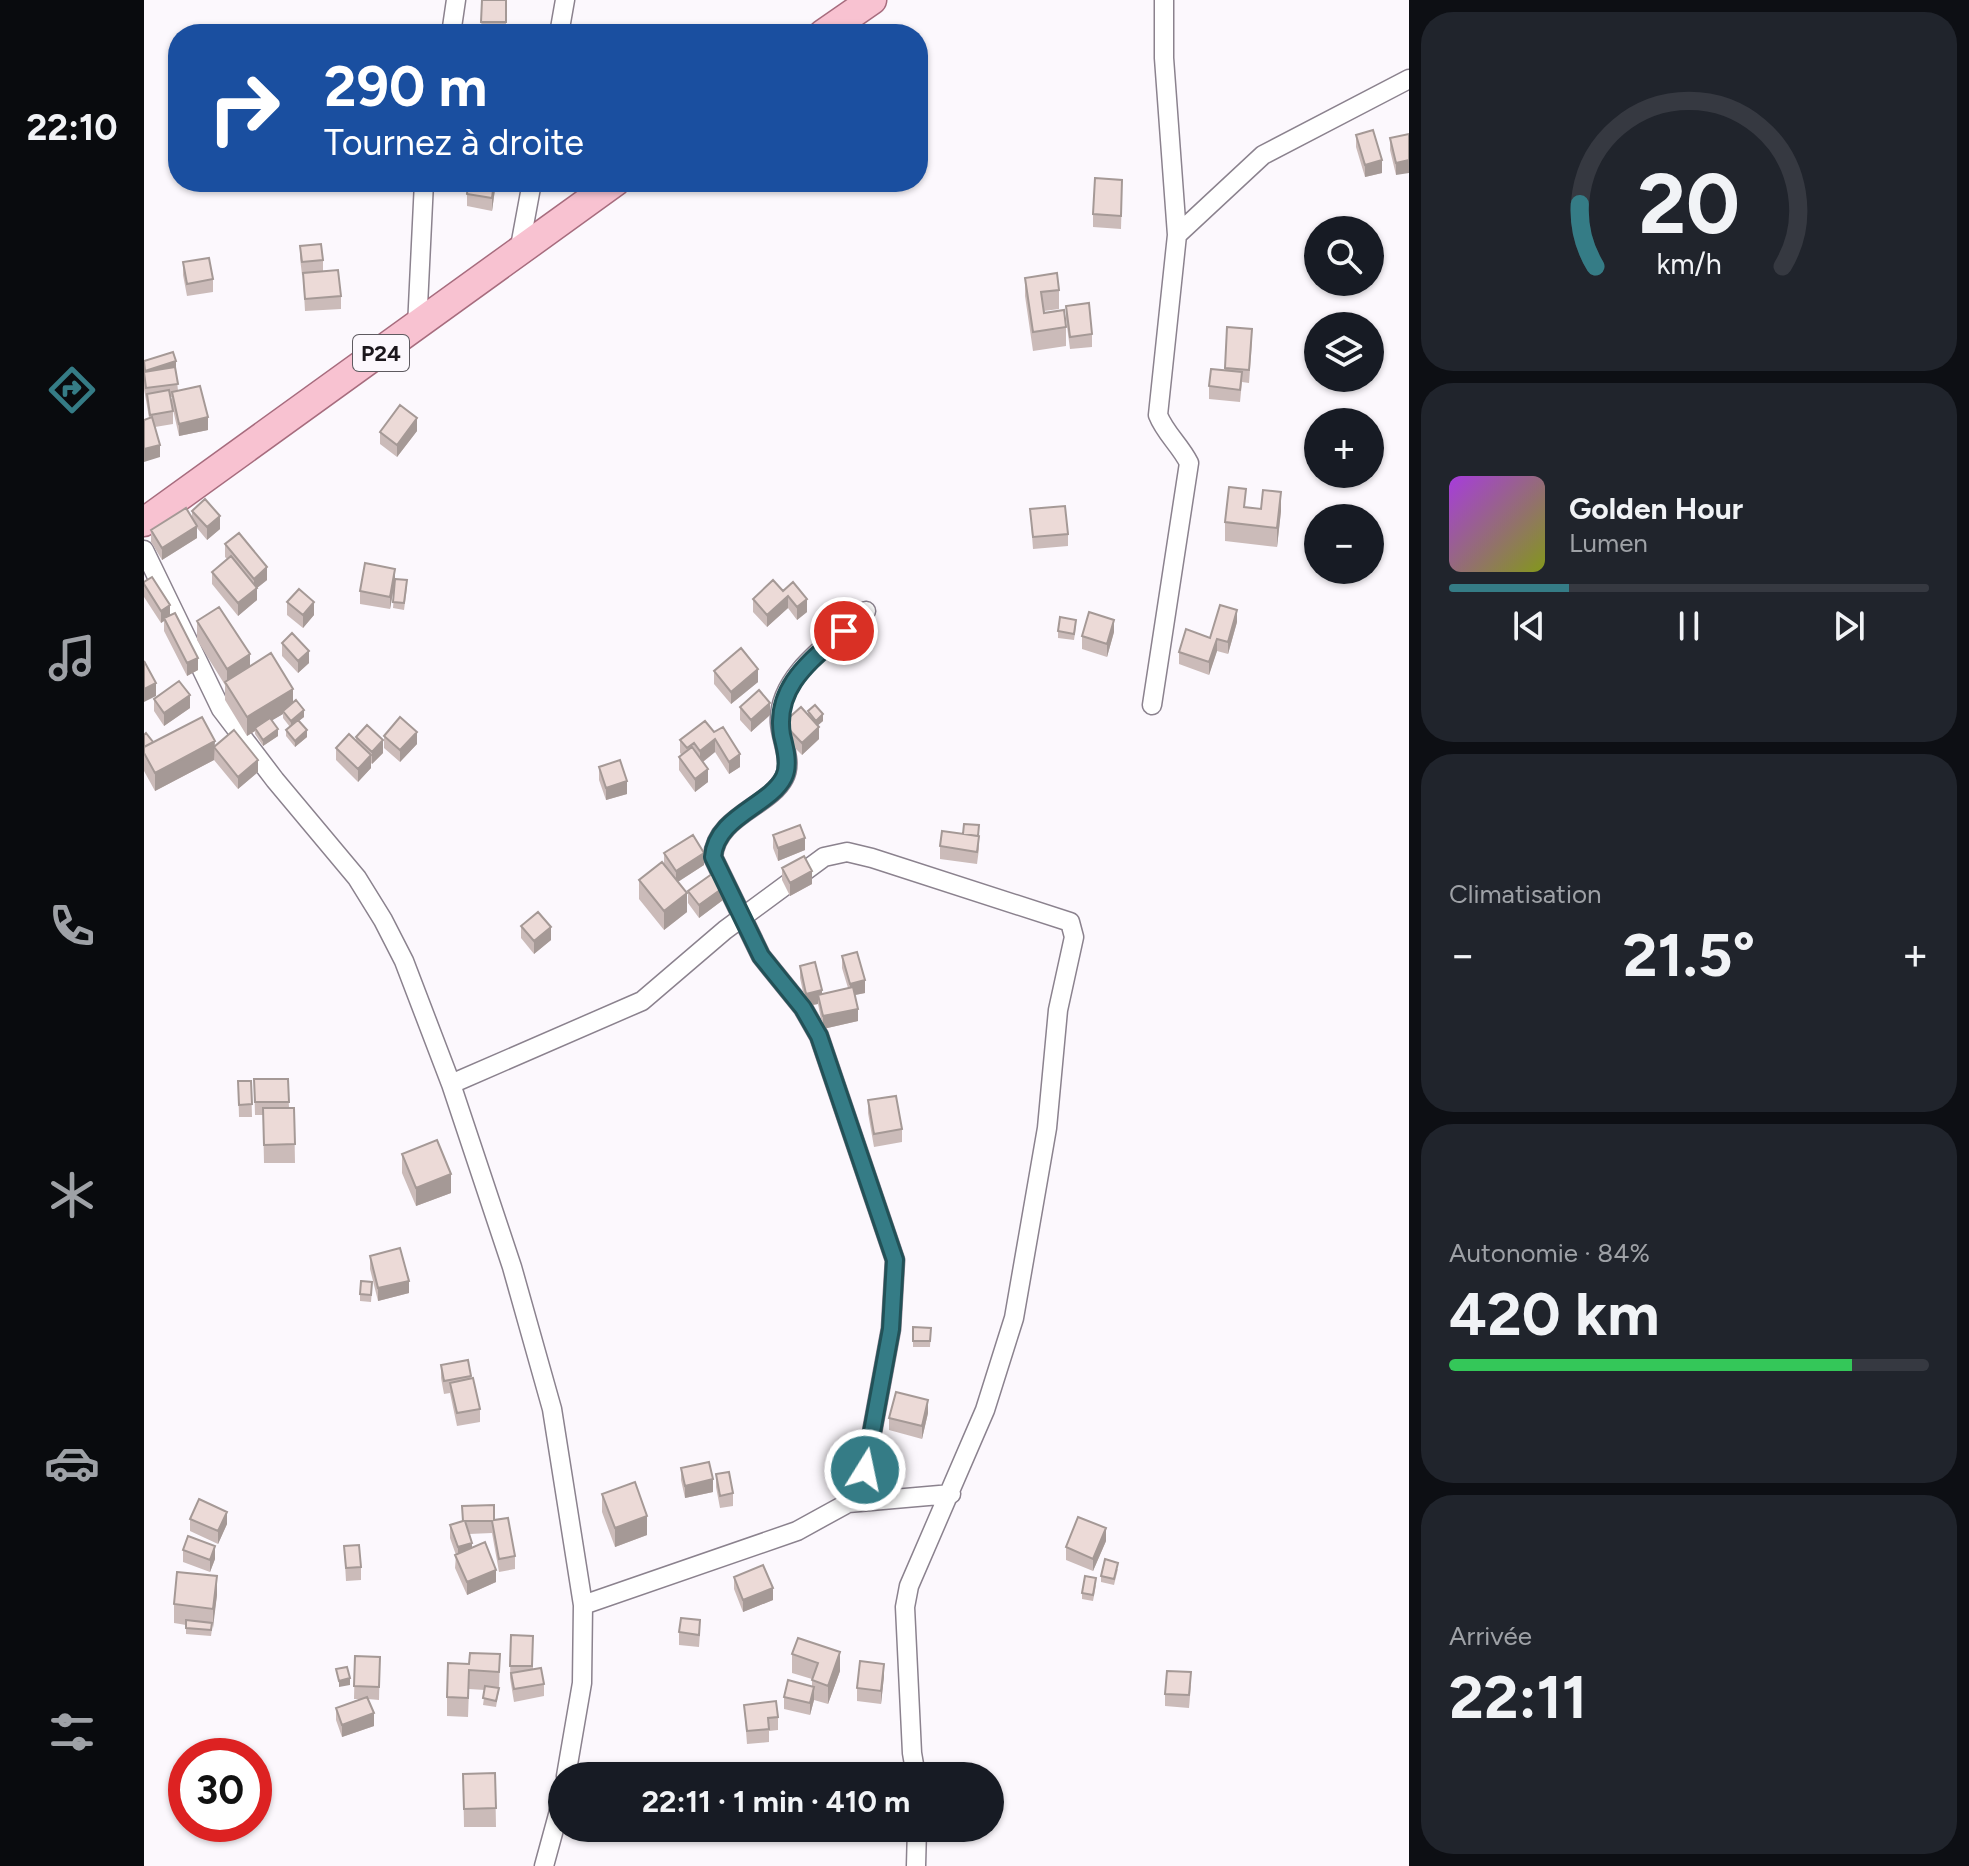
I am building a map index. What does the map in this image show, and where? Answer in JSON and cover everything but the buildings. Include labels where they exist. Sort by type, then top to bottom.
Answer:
[{"type":"main road","points":[[837,24],[872,0]]},
{"type":"main road","name":"P24","points":[[144,522],[519,255],[602,192]]},
{"type":"street","points":[[452,24],[456,0]]},
{"type":"street","points":[[561,24],[565,0]]},
{"type":"street","points":[[1152,705],[1189,463],[1158,415],[1177,235],[1164,58],[1164,0]]},
{"type":"street","points":[[1177,235],[1243,170],[1263,155],[1409,79]]},
{"type":"street","points":[[417,327],[424,192]]},
{"type":"street","points":[[519,255],[530,192]]},
{"type":"street","points":[[144,550],[221,709],[275,780],[357,878],[383,920],[404,961],[451,1084],[512,1267],[552,1409],[583,1605],[582,1683],[568,1762]]},
{"type":"street","points":[[848,1503],[865,1470],[891,1329],[895,1260],[824,1047],[812,1021],[761,956],[713,857],[714,843],[723,831],[784,778],[787,765],[780,723],[783,696],[801,670],[866,611]]},
{"type":"street","points":[[451,1084],[642,1001],[824,857],[847,852],[1070,922],[1074,929],[1058,1010],[1047,1128],[1014,1318],[985,1410],[909,1586],[905,1607],[914,1762]]},
{"type":"street","points":[[583,1605],[797,1531],[848,1503],[951,1494]]},
{"type":"street","points":[[544,1866],[551,1842]]},
{"type":"street","points":[[916,1866],[917,1842]]},
{"type":"route","points":[[844,631],[801,670],[783,696],[780,723],[787,765],[784,778],[723,831],[714,843],[713,857],[761,956],[812,1021],[829,1058],[895,1260],[891,1329],[865,1470]]}]
